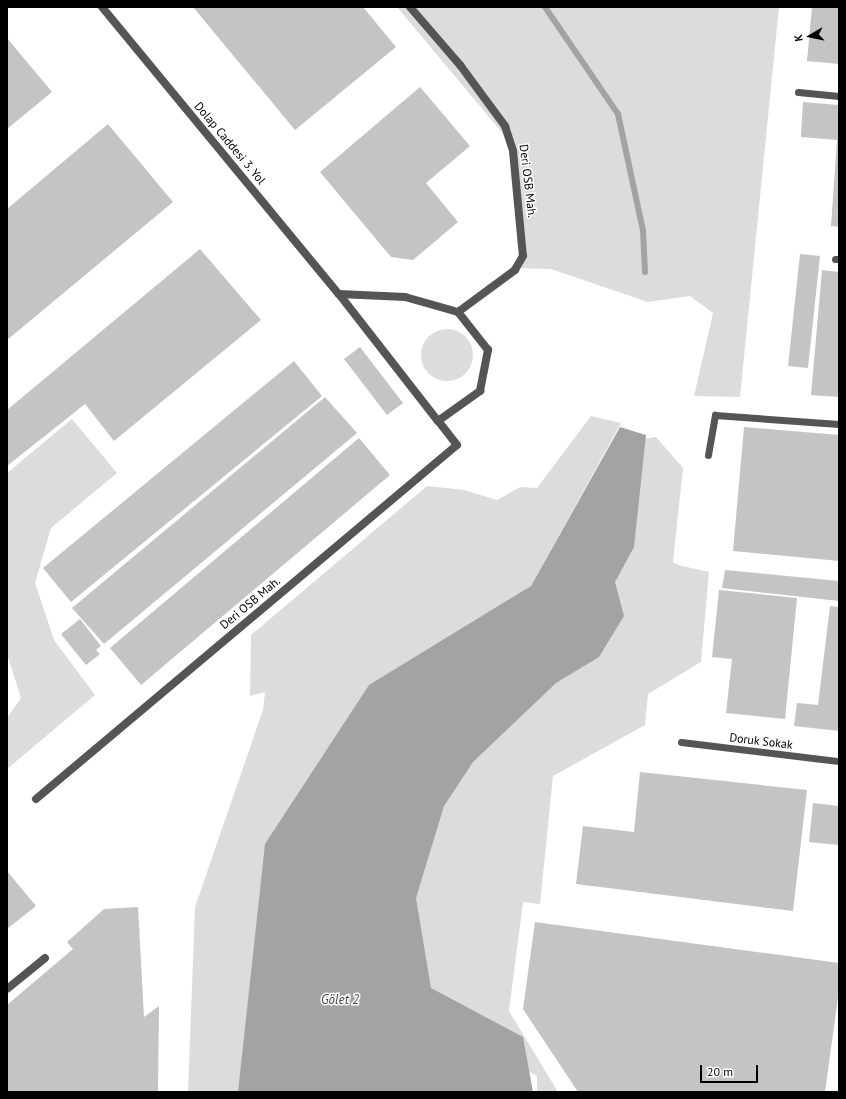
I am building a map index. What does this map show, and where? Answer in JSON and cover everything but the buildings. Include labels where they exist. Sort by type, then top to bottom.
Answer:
[{"type":"street","name":"Dolap Caddesi 3. Yol","points":[[102,7],[339,294],[438,421]]},
{"type":"street","name":"Deri OSB Mah.","points":[[410,7],[460,65],[505,126],[513,151],[523,256],[515,270],[458,312]]},
{"type":"street","points":[[339,294],[405,297],[458,312],[488,350],[480,391],[438,421]]},
{"type":"street","name":"Deri OSB Mah.","points":[[36,799],[457,445],[438,421]]},
{"type":"street","points":[[7,989],[45,958]]},
{"type":"lane","points":[[798,92],[839,96]]},
{"type":"lane","points":[[708,455],[715,415],[839,424]]},
{"type":"lane","name":"Doruk Sokak","points":[[681,742],[839,761]]},
{"type":"shaded area","points":[[397,7],[779,7],[740,397],[694,396],[713,313],[690,296],[648,302],[551,269],[513,268],[524,249],[510,142]]},
{"type":"shaded area","points":[[447,329],[457,331],[465,337],[471,345],[473,355],[471,365],[465,373],[457,379],[447,381],[437,379],[429,373],[423,365],[421,355],[423,345],[429,337],[437,331]]},
{"type":"shaded area","points":[[591,416],[621,423],[531,586],[368,688],[242,1092],[188,1092],[195,907],[263,710],[265,692],[250,696],[251,635],[427,486],[464,490],[497,500],[520,487],[537,488]]},
{"type":"shaded area","points":[[72,419],[117,473],[51,528],[35,583],[54,640],[95,695],[7,769],[7,718],[21,698],[7,654],[7,473]]},
{"type":"shaded area","points":[[656,437],[683,468],[673,562],[678,565],[709,572],[701,662],[648,694],[645,725],[553,776],[540,904],[523,902],[509,1011],[558,1092],[537,1092],[537,1076],[492,1052],[437,1027],[405,916],[448,786],[606,577],[636,440]]},
{"type":"water","name":"Gölet 2","points":[[620,427],[646,435],[634,547],[615,582],[624,616],[599,657],[556,683],[473,762],[444,806],[416,898],[431,988],[523,1037],[533,1092],[238,1092],[265,844],[369,685],[531,586]]},
{"type":"waterway","points":[[545,7],[618,114],[643,231],[645,272]]}]
